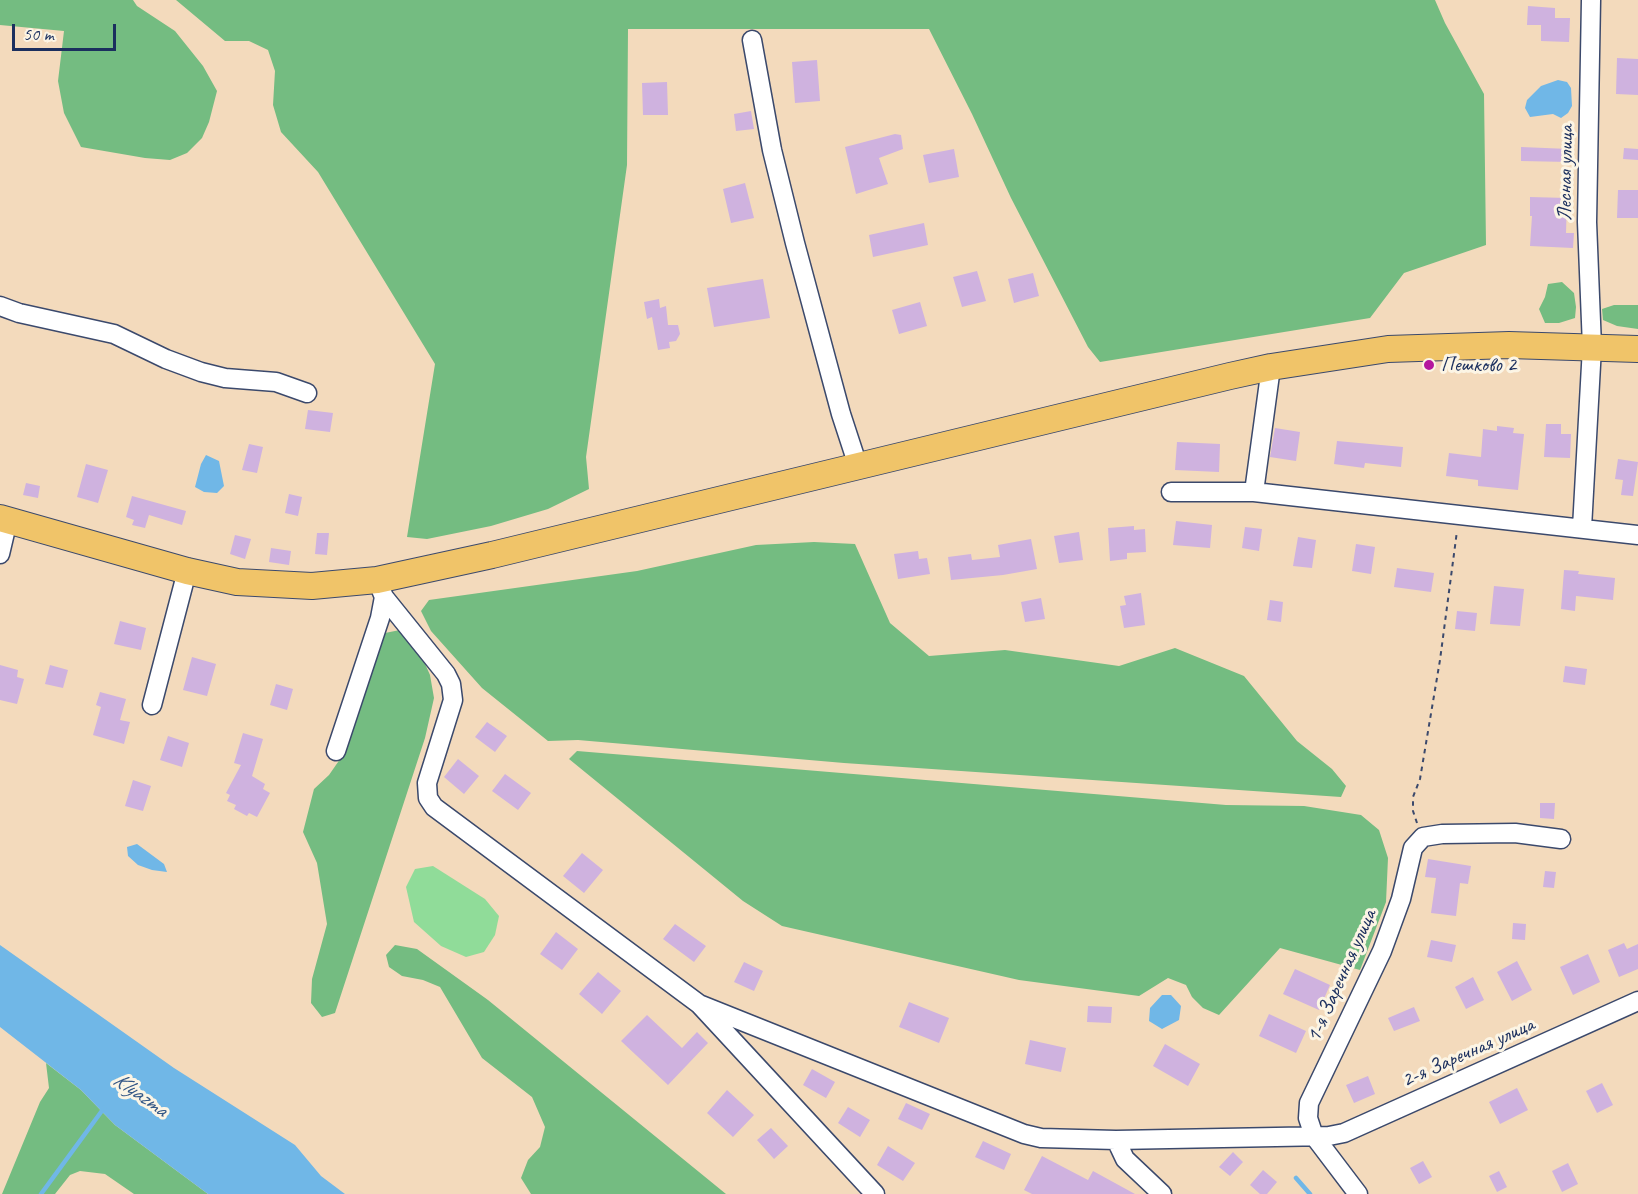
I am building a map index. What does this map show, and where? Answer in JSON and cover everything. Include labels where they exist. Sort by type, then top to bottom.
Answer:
[{"type":"highway","points":[[4,519],[187,571],[237,582],[381,589],[503,552],[1270,367],[1388,349],[1509,345],[1638,349]]},
{"type":"street","name":"Лесная улица","points":[[1582,528],[1592,347],[1587,222],[1591,0]]},
{"type":"street","points":[[752,40],[772,150],[795,243],[841,414],[858,466]]},
{"type":"street","points":[[0,306],[114,334],[166,359],[201,372],[225,378],[276,382],[308,393]]},
{"type":"street","points":[[1254,492],[1270,367]]},
{"type":"street","points":[[1171,492],[1254,492],[1638,535]]},
{"type":"street","points":[[0,554],[4,519]]},
{"type":"street","points":[[152,705],[187,571]]},
{"type":"street","points":[[336,751],[380,618],[381,589]]},
{"type":"street","points":[[381,589],[446,674],[451,684],[453,700],[427,783],[428,798],[434,807],[699,1004],[875,1194]]},
{"type":"street","points":[[1423,837],[1442,834],[1515,833],[1561,839]]},
{"type":"street","name":"1-я Заречная улица","points":[[1314,1136],[1308,1118],[1309,1103],[1382,951],[1401,899],[1413,848],[1423,837]]},
{"type":"street","name":"2-я Заречная улица","points":[[699,1004],[1024,1134],[1041,1138],[1116,1140],[1329,1136],[1344,1133],[1638,1001]]},
{"type":"street","points":[[1314,1136],[1358,1194]]},
{"type":"street","points":[[1116,1140],[1125,1159],[1162,1194]]},
{"type":"path","points":[[1423,837],[1413,812],[1413,797],[1420,779],[1440,660],[1459,515]]},
{"type":"green space","points":[[0,0],[133,0],[137,6],[175,31],[203,66],[217,91],[209,122],[202,138],[187,153],[170,160],[81,147],[64,113],[58,81],[64,31],[0,25]]},
{"type":"green space","points":[[176,0],[1435,0],[1484,94],[1486,245],[1404,273],[1370,318],[1100,362],[1088,347],[1011,198],[929,29],[628,29],[627,165],[586,457],[589,489],[548,509],[491,526],[427,539],[407,537],[435,364],[318,172],[281,132],[273,105],[275,71],[268,50],[249,41],[225,41]]},
{"type":"green space","points":[[1562,282],[1574,293],[1575,318],[1559,323],[1545,323],[1539,309],[1548,284]]},
{"type":"green space","points":[[1614,305],[1638,305],[1638,329],[1617,326],[1603,320],[1602,309]]},
{"type":"green space","points":[[814,542],[855,544],[890,623],[929,656],[1005,650],[1119,666],[1175,648],[1244,676],[1297,741],[1332,769],[1346,786],[1341,797],[844,763],[578,740],[548,741],[482,688],[431,631],[421,611],[429,600],[637,571],[756,545]]},
{"type":"green space","points":[[400,630],[422,657],[430,675],[434,698],[425,738],[335,1013],[322,1017],[311,1003],[312,979],[327,924],[317,863],[303,832],[314,789],[329,775],[345,752],[376,653],[385,633]]},
{"type":"green space","points":[[577,751],[1226,805],[1304,806],[1361,815],[1379,830],[1388,858],[1386,902],[1360,970],[1280,948],[1219,1015],[1203,1008],[1192,997],[1186,985],[1168,978],[1139,996],[1019,980],[782,926],[743,901],[569,759]]},
{"type":"green space","points":[[433,866],[485,899],[499,916],[495,935],[484,952],[466,957],[441,946],[414,922],[406,887],[415,869]]},
{"type":"green space","points":[[395,945],[417,949],[488,1000],[726,1194],[531,1194],[521,1178],[528,1160],[540,1147],[545,1127],[532,1097],[482,1058],[440,987],[423,980],[402,976],[389,967],[386,955]]},
{"type":"green space","points":[[46,1063],[81,1090],[115,1125],[208,1194],[134,1194],[105,1174],[80,1171],[70,1175],[55,1194],[2,1194],[40,1102],[49,1088]]},
{"type":"water","points":[[1558,80],[1567,82],[1571,88],[1572,106],[1568,113],[1561,118],[1553,114],[1530,117],[1525,108],[1527,100],[1541,86]]},
{"type":"water","points":[[206,455],[219,461],[224,486],[217,493],[204,492],[195,487],[201,464]]},
{"type":"water","points":[[137,844],[164,864],[167,872],[138,865],[128,856],[127,847]]},
{"type":"water","name":"Klyazma","points":[[0,945],[174,1068],[295,1145],[321,1176],[345,1194],[208,1194],[115,1125],[81,1090],[0,1027]]},
{"type":"water","points":[[1162,995],[1171,995],[1181,1006],[1179,1020],[1162,1029],[1149,1021],[1150,1008]]},
{"type":"building","points":[[1528,6],[1555,8],[1555,18],[1570,18],[1569,42],[1541,41],[1541,25],[1527,25]]},
{"type":"building","points":[[1617,58],[1638,59],[1638,95],[1616,94]]},
{"type":"building","points":[[817,60],[820,101],[795,103],[792,62]]},
{"type":"building","points":[[667,82],[668,115],[643,115],[642,83]]},
{"type":"building","points":[[751,111],[754,129],[736,131],[734,114]]},
{"type":"building","points":[[895,134],[901,135],[903,149],[879,158],[888,184],[856,194],[845,147]]},
{"type":"building","points":[[1521,147],[1569,149],[1569,162],[1521,161]]},
{"type":"building","points":[[1624,148],[1638,149],[1638,160],[1623,159]]},
{"type":"building","points":[[954,149],[959,177],[929,183],[923,155]]},
{"type":"building","points":[[745,183],[754,218],[731,223],[723,189]]},
{"type":"building","points":[[1618,190],[1638,190],[1638,218],[1617,218]]},
{"type":"building","points":[[1530,197],[1567,198],[1566,233],[1574,233],[1573,248],[1530,246],[1532,216],[1530,216]]},
{"type":"building","points":[[924,223],[928,245],[873,257],[869,235]]},
{"type":"building","points":[[977,271],[986,301],[962,307],[953,277]]},
{"type":"building","points":[[1033,273],[1039,296],[1014,303],[1008,279]]},
{"type":"building","points":[[763,279],[770,318],[714,327],[707,288]]},
{"type":"building","points":[[659,299],[660,308],[666,306],[668,325],[678,325],[680,334],[676,341],[669,342],[670,348],[658,350],[652,317],[647,319],[644,302]]},
{"type":"building","points":[[920,302],[927,326],[899,334],[892,310]]},
{"type":"building","points":[[308,410],[333,413],[330,432],[305,429]]},
{"type":"building","points":[[1546,424],[1561,424],[1561,434],[1571,434],[1570,458],[1544,457]]},
{"type":"building","points":[[1497,426],[1514,428],[1513,433],[1524,434],[1518,490],[1478,486],[1478,480],[1446,476],[1449,453],[1481,457],[1483,429],[1497,431]]},
{"type":"building","points":[[1275,428],[1300,432],[1296,461],[1270,457]]},
{"type":"building","points":[[1337,441],[1403,447],[1401,467],[1365,463],[1364,468],[1334,464]]},
{"type":"building","points":[[1177,442],[1220,444],[1219,472],[1175,470]]},
{"type":"building","points":[[249,444],[263,447],[257,473],[242,470]]},
{"type":"building","points":[[1618,459],[1638,462],[1633,496],[1621,495],[1623,480],[1615,479]]},
{"type":"building","points":[[86,464],[108,470],[98,503],[77,497]]},
{"type":"building","points":[[26,483],[40,486],[38,498],[23,495]]},
{"type":"building","points":[[289,494],[302,497],[298,516],[285,513]]},
{"type":"building","points":[[132,496],[186,511],[182,525],[149,515],[145,528],[132,525],[134,520],[126,517]]},
{"type":"building","points":[[1176,521],[1212,525],[1210,548],[1173,545]]},
{"type":"building","points":[[1134,526],[1134,530],[1145,529],[1146,552],[1127,553],[1127,559],[1110,561],[1108,528]]},
{"type":"building","points":[[1245,527],[1262,529],[1259,551],[1242,548]]},
{"type":"building","points":[[1079,532],[1083,560],[1059,563],[1054,536]]},
{"type":"building","points":[[317,533],[329,533],[327,555],[315,554]]},
{"type":"building","points":[[235,535],[251,539],[245,559],[230,554]]},
{"type":"building","points":[[1298,537],[1316,540],[1312,568],[1293,566]]},
{"type":"building","points":[[1031,539],[1037,569],[951,580],[948,557],[971,554],[972,560],[1000,557],[998,545]]},
{"type":"building","points":[[1356,544],[1375,547],[1371,574],[1352,571]]},
{"type":"building","points":[[271,548],[291,551],[289,565],[269,562]]},
{"type":"building","points":[[918,551],[919,559],[927,558],[930,574],[898,579],[894,554]]},
{"type":"building","points":[[1397,568],[1434,573],[1431,592],[1394,587]]},
{"type":"building","points":[[1564,570],[1615,578],[1613,600],[1576,596],[1575,611],[1561,609]]},
{"type":"building","points":[[1494,586],[1524,589],[1520,626],[1490,624]]},
{"type":"building","points":[[1141,593],[1145,625],[1124,628],[1120,606],[1126,605],[1124,596]]},
{"type":"building","points":[[1041,598],[1045,619],[1025,622],[1021,602]]},
{"type":"building","points":[[1270,600],[1283,602],[1281,622],[1267,620]]},
{"type":"building","points":[[1457,611],[1477,613],[1475,631],[1455,629]]},
{"type":"building","points":[[120,621],[146,628],[141,650],[114,644]]},
{"type":"building","points":[[192,657],[216,664],[207,696],[183,690]]},
{"type":"building","points":[[0,665],[18,670],[17,677],[24,679],[17,704],[0,700]]},
{"type":"building","points":[[50,665],[68,670],[63,688],[45,684]]},
{"type":"building","points":[[1565,666],[1587,669],[1585,685],[1563,682]]},
{"type":"building","points":[[276,684],[293,689],[287,710],[270,705]]},
{"type":"building","points":[[100,692],[126,699],[120,720],[130,722],[124,744],[93,735],[101,707],[96,705]]},
{"type":"building","points":[[487,722],[507,736],[495,752],[475,737]]},
{"type":"building","points":[[243,733],[263,739],[252,776],[265,784],[263,789],[270,793],[257,817],[249,813],[247,816],[234,809],[236,805],[227,801],[230,795],[226,793],[241,765],[234,763]]},
{"type":"building","points":[[168,736],[189,743],[182,767],[160,760]]},
{"type":"building","points":[[458,759],[479,776],[464,794],[444,777]]},
{"type":"building","points":[[505,774],[531,793],[518,810],[492,791]]},
{"type":"building","points":[[133,780],[151,786],[143,811],[125,806]]},
{"type":"building","points":[[1540,803],[1555,803],[1554,819],[1540,818]]},
{"type":"building","points":[[582,853],[603,870],[584,893],[563,876]]},
{"type":"building","points":[[1428,859],[1471,866],[1468,884],[1460,883],[1456,916],[1431,913],[1436,878],[1425,877]]},
{"type":"building","points":[[1545,871],[1556,872],[1554,888],[1543,887]]},
{"type":"building","points":[[1513,923],[1526,924],[1525,940],[1512,939]]},
{"type":"building","points":[[675,924],[706,946],[694,962],[663,939]]},
{"type":"building","points":[[556,932],[578,949],[562,970],[540,954]]},
{"type":"building","points":[[1431,940],[1456,945],[1452,962],[1427,957]]},
{"type":"building","points":[[1624,943],[1627,949],[1638,944],[1638,969],[1619,977],[1608,950]]},
{"type":"building","points":[[1588,954],[1600,982],[1573,995],[1560,967]]},
{"type":"building","points":[[1517,961],[1532,990],[1512,1001],[1497,972]]},
{"type":"building","points":[[744,962],[763,971],[754,991],[734,982]]},
{"type":"building","points":[[1295,969],[1330,985],[1319,1010],[1283,994]]},
{"type":"building","points":[[598,972],[621,991],[602,1014],[579,994]]},
{"type":"building","points":[[1473,977],[1484,1000],[1466,1009],[1455,987]]},
{"type":"building","points":[[909,1002],[949,1018],[939,1043],[899,1027]]},
{"type":"building","points":[[1088,1006],[1112,1007],[1111,1023],[1087,1022]]},
{"type":"building","points":[[1414,1007],[1420,1021],[1394,1031],[1388,1018]]},
{"type":"building","points":[[1269,1014],[1306,1031],[1296,1053],[1259,1036]]},
{"type":"building","points":[[647,1015],[682,1048],[697,1032],[708,1043],[668,1085],[621,1041]]},
{"type":"building","points":[[1030,1040],[1066,1048],[1061,1072],[1025,1064]]},
{"type":"building","points":[[1165,1044],[1200,1064],[1188,1086],[1153,1066]]},
{"type":"building","points":[[812,1069],[835,1082],[826,1098],[803,1085]]},
{"type":"building","points":[[1368,1076],[1375,1094],[1354,1103],[1346,1085]]},
{"type":"building","points":[[1602,1083],[1613,1105],[1597,1113],[1586,1091]]},
{"type":"building","points":[[1517,1088],[1528,1110],[1500,1124],[1489,1102]]},
{"type":"building","points":[[727,1090],[754,1115],[733,1137],[707,1113]]},
{"type":"building","points":[[906,1103],[930,1114],[922,1130],[898,1119]]},
{"type":"building","points":[[848,1107],[870,1120],[860,1137],[838,1123]]},
{"type":"building","points":[[771,1128],[788,1146],[774,1159],[757,1140]]},
{"type":"building","points":[[983,1141],[1011,1154],[1004,1170],[975,1157]]},
{"type":"building","points":[[888,1146],[915,1163],[903,1181],[877,1165]]},
{"type":"building","points":[[1233,1152],[1243,1162],[1230,1176],[1219,1167]]},
{"type":"building","points":[[1042,1156],[1088,1180],[1093,1171],[1135,1194],[1032,1194],[1024,1190]]},
{"type":"building","points":[[1423,1161],[1432,1177],[1419,1184],[1410,1168]]},
{"type":"building","points":[[1568,1163],[1578,1184],[1562,1192],[1552,1171]]},
{"type":"building","points":[[1263,1170],[1277,1182],[1267,1194],[1260,1194],[1250,1185]]},
{"type":"building","points":[[1499,1171],[1507,1187],[1497,1192],[1489,1176]]},
{"type":"waterway","points":[[41,1194],[104,1108]]},
{"type":"waterway","points":[[1296,1178],[1310,1194]]},
{"type":"place","name":"Пешково 2","points":[[1429,365]]}]
